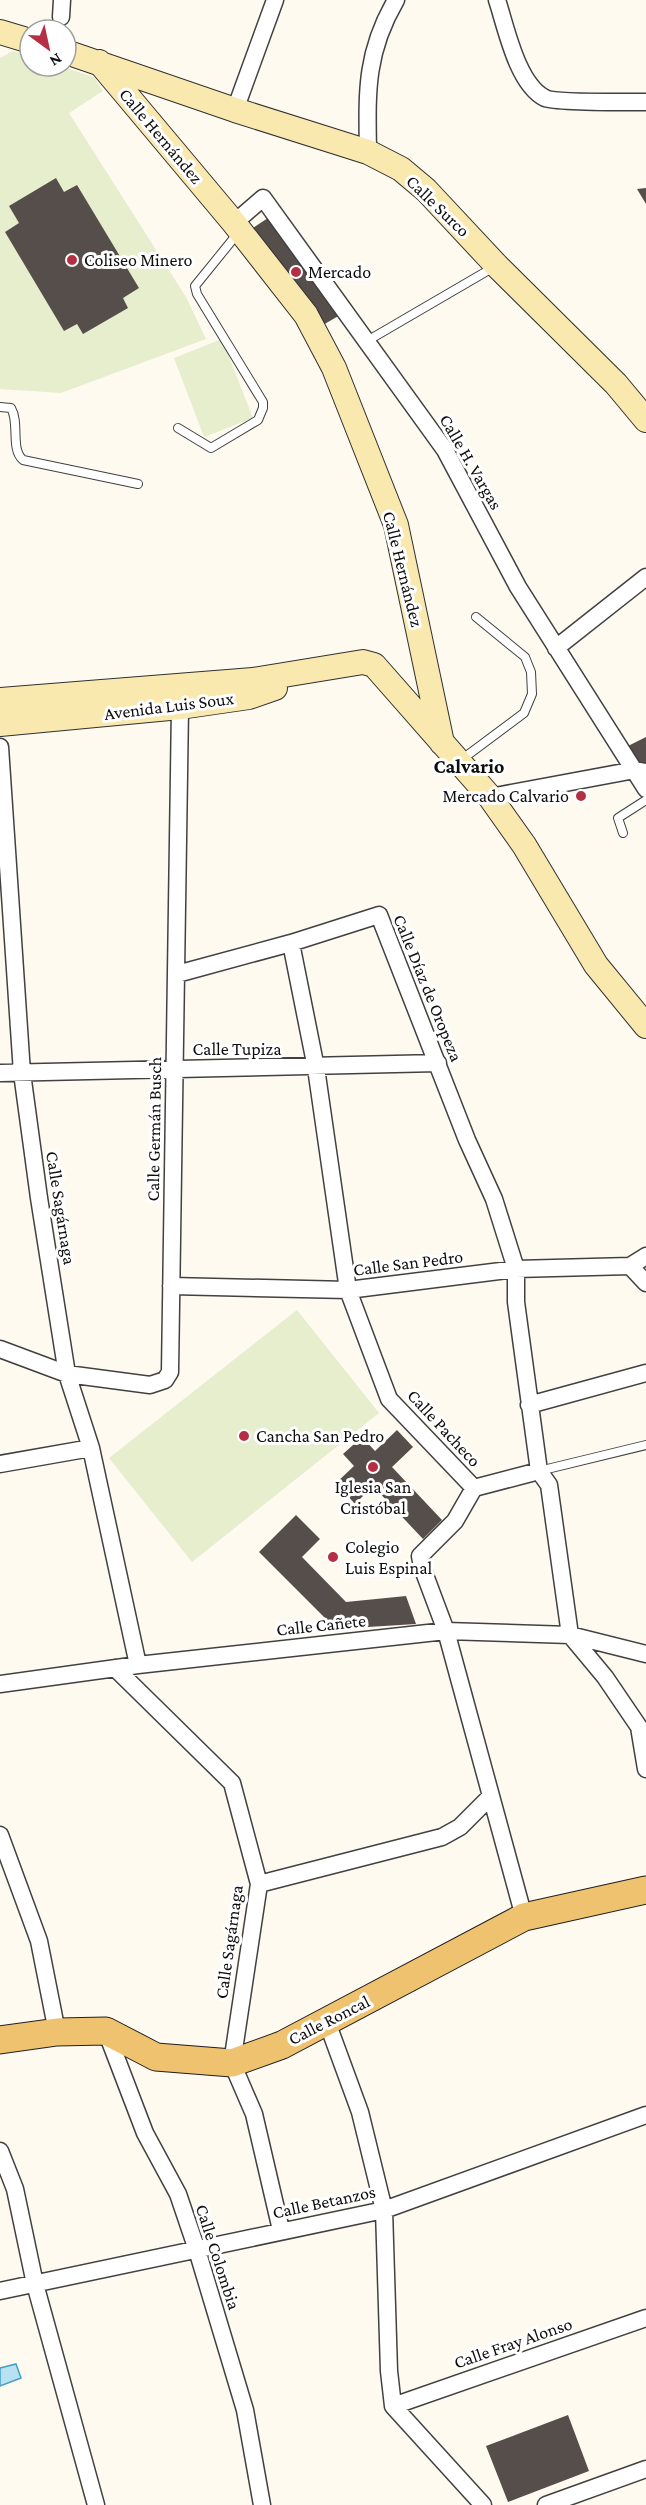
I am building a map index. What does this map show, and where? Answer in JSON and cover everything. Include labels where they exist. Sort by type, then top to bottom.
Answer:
[{"type":"main road","points":[[0,32],[18,37]]},
{"type":"main road","name":"Calle Surco","points":[[78,56],[235,110],[368,152],[400,169],[426,190],[497,266],[616,384],[646,420]]},
{"type":"main road","name":"Calle Hernández","points":[[99,62],[237,226],[306,315],[334,368],[396,525],[451,754],[490,797],[524,845],[597,964],[646,1026]]},
{"type":"main road","name":"Avenida Luis Soux","points":[[0,700],[253,680],[363,662],[374,665],[451,754]]},
{"type":"main road","name":"Avenida Luis Soux","points":[[0,724],[180,707],[249,697],[334,668]]},
{"type":"main road","name":"Calle Roncal","points":[[0,2040],[57,2032],[106,2031],[156,2057],[232,2063],[282,2045],[524,1917],[646,1890]]},
{"type":"street","points":[[61,17],[62,0]]},
{"type":"street","points":[[235,110],[275,0]]},
{"type":"street","points":[[368,152],[367,82],[373,52],[396,0]]},
{"type":"street","points":[[497,0],[520,69],[532,87],[546,99],[646,102]]},
{"type":"street","name":"Calle H. Vargas","points":[[237,226],[263,198],[445,450],[518,587],[556,648],[641,771],[646,789]]},
{"type":"street","points":[[556,648],[646,577]]},
{"type":"street","name":"Calle Germán Busch","points":[[0,1349],[67,1374],[150,1385],[165,1380],[170,1372],[180,707]]},
{"type":"street","name":"Calle Sagárnaga","points":[[0,747],[22,1073],[67,1374],[91,1448],[138,1665]]},
{"type":"street","points":[[490,797],[641,771]]},
{"type":"street","name":"Calle Díaz de Oropeza","points":[[177,974],[291,943],[380,915],[467,1140],[494,1199],[516,1269],[516,1302],[529,1405],[539,1471],[549,1485],[570,1635]]},
{"type":"street","name":"Calle Pacheco","points":[[291,943],[316,1068],[348,1290],[389,1399],[474,1488],[455,1521],[420,1556],[446,1631],[524,1917]]},
{"type":"street","name":"Calle Tupiza","points":[[0,1073],[316,1068],[438,1063]]},
{"type":"street","points":[[646,1256],[630,1266],[646,1283]]},
{"type":"street","name":"Calle San Pedro","points":[[171,1286],[348,1290],[516,1269],[630,1266]]},
{"type":"street","points":[[529,1405],[646,1373]]},
{"type":"street","points":[[0,1464],[91,1448]]},
{"type":"street","points":[[474,1488],[539,1471]]},
{"type":"street","name":"Calle Cañete","points":[[0,1684],[138,1665],[446,1631],[570,1635],[646,1654]]},
{"type":"street","points":[[570,1635],[605,1677],[639,1727],[646,1769]]},
{"type":"street","name":"Calle Sagárnaga","points":[[115,1668],[232,1783],[259,1884],[232,2063]]},
{"type":"street","points":[[259,1884],[442,1837],[460,1827],[490,1797]]},
{"type":"street","points":[[0,1835],[39,1941],[57,2032]]},
{"type":"street","points":[[327,2022],[360,2112],[384,2210],[389,2371],[393,2406],[483,2505]]},
{"type":"street","name":"Calle Colombia","points":[[106,2031],[145,2133],[178,2194],[246,2410],[262,2505]]},
{"type":"street","points":[[232,2063],[254,2114],[281,2230]]},
{"type":"street","name":"Calle Betanzos","points":[[0,2291],[384,2210],[646,2115]]},
{"type":"street","points":[[0,2151],[15,2189],[35,2284],[96,2505]]},
{"type":"street","name":"Calle Fray Alonso","points":[[393,2406],[646,2318]]},
{"type":"street","points":[[546,2505],[646,2469]]},
{"type":"lane","points":[[178,428],[211,448],[258,420],[263,408],[263,402],[197,294],[195,286],[237,226]]},
{"type":"lane","points":[[367,341],[497,266]]},
{"type":"lane","points":[[0,408],[10,408],[14,414],[17,452],[23,460],[138,483]]},
{"type":"lane","points":[[451,754],[524,713],[532,694],[531,672],[525,657],[476,617]]},
{"type":"lane","points":[[623,833],[618,818],[646,800]]},
{"type":"lane","points":[[539,1471],[646,1445]]},
{"type":"green space","points":[[13,51],[18,52],[18,78],[78,78],[78,72],[94,77],[103,91],[69,113],[186,297],[206,339],[61,393],[0,389],[0,58]]},
{"type":"green space","points":[[222,339],[253,418],[204,437],[174,358]]},
{"type":"green space","name":"Cancha San Pedro","points":[[297,1310],[379,1413],[192,1562],[109,1458]]},
{"type":"water","points":[[16,2364],[21,2378],[0,2386],[0,2368]]},
{"type":"building","name":"Coliseo Minero","points":[[56,178],[64,192],[77,185],[139,288],[123,298],[128,308],[83,334],[77,324],[64,331],[5,232],[19,223],[9,206]]},
{"type":"building","points":[[646,188],[646,204],[637,189]]},
{"type":"building","name":"Mercado","points":[[268,218],[340,315],[323,325],[253,228]]},
{"type":"building","points":[[646,737],[646,768],[640,767],[628,746]]},
{"type":"building","points":[[397,1430],[413,1447],[392,1467],[442,1520],[423,1539],[373,1486],[355,1504],[336,1483],[354,1466],[343,1454],[362,1437],[375,1451]]},
{"type":"building","points":[[296,1515],[320,1539],[302,1557],[346,1602],[406,1596],[416,1624],[336,1629],[259,1552]]},
{"type":"building","points":[[568,2415],[589,2471],[508,2502],[486,2446]]},
{"type":"place","name":"Coliseo Minero","points":[[72,260]]},
{"type":"place","name":"Mercado","points":[[296,272]]},
{"type":"place","name":"Mercado Calvario","points":[[581,796]]},
{"type":"place","name":"Cancha San Pedro","points":[[244,1436]]},
{"type":"place","name":"Iglesia San Cristóbal","points":[[373,1467]]},
{"type":"place","name":"Colegio Luis Espinal","points":[[333,1557]]},
{"type":"district","name":"Calvario","points":[[469,766]]}]
